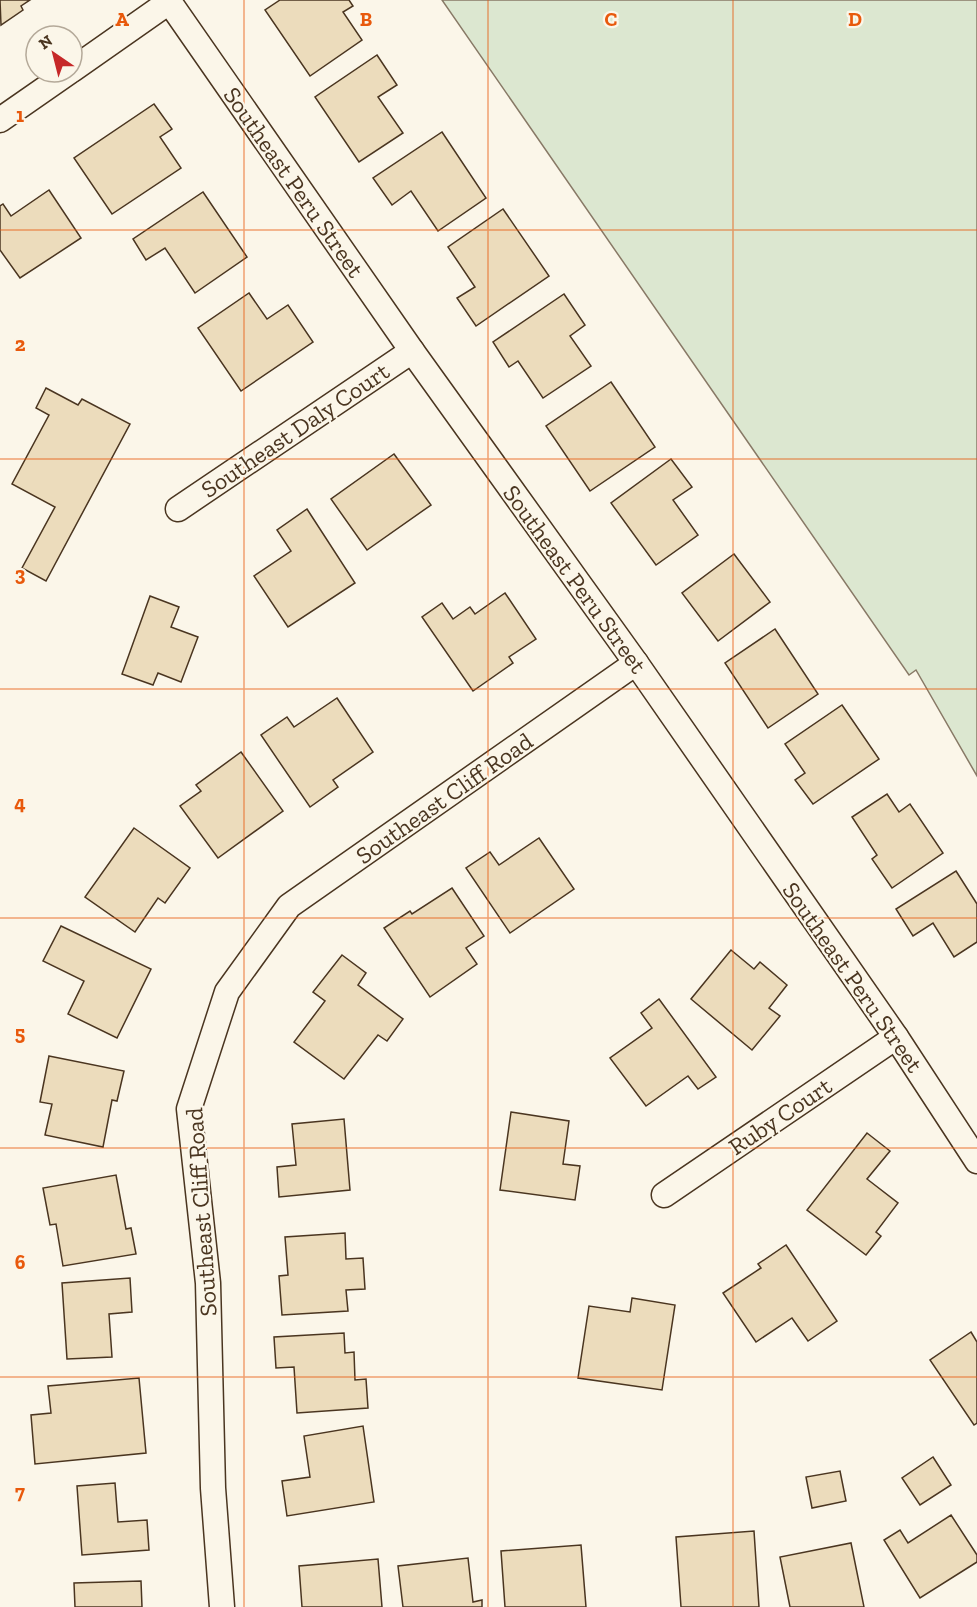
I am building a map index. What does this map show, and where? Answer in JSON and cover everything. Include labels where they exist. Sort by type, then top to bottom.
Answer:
[{"type":"street","points":[[84,61],[169,1]]},
{"type":"street","name":"Southeast Peru Street","points":[[169,1],[412,351],[636,663],[896,1037],[977,1161]]},
{"type":"street","points":[[0,120],[51,84]]},
{"type":"street","name":"Southeast Daly Court","points":[[178,509],[412,351]]},
{"type":"street","name":"Southeast Cliff Road","points":[[222,1607],[213,1488],[208,1283],[189,1109],[227,992],[289,906],[636,663]]},
{"type":"street","name":"Ruby Court","points":[[664,1195],[896,1037]]},
{"type":"green space","points":[[442,0],[977,0],[977,776],[916,670],[909,675]]},
{"type":"building","points":[[0,0],[30,0],[21,6],[23,10],[1,25]]},
{"type":"building","points":[[280,0],[349,0],[353,6],[343,12],[362,40],[310,76],[265,10]]},
{"type":"building","points":[[377,55],[397,85],[378,97],[403,133],[359,162],[315,97]]},
{"type":"building","points":[[154,104],[172,129],[160,137],[181,168],[112,214],[74,158]]},
{"type":"building","points":[[442,132],[486,198],[438,231],[411,191],[392,205],[373,178]]},
{"type":"building","points":[[49,190],[81,238],[20,278],[0,250],[0,206],[3,204],[11,216]]},
{"type":"building","points":[[203,192],[247,257],[195,293],[165,248],[146,260],[133,239]]},
{"type":"building","points":[[503,209],[549,276],[476,326],[457,298],[475,287],[448,247]]},
{"type":"building","points":[[249,293],[267,319],[288,305],[313,342],[241,391],[198,328]]},
{"type":"building","points":[[564,294],[585,325],[570,336],[591,366],[543,398],[518,361],[509,367],[493,342]]},
{"type":"building","points":[[611,382],[655,447],[590,491],[546,426]]},
{"type":"building","points":[[46,388],[78,405],[82,399],[130,424],[46,581],[22,568],[55,507],[12,484],[49,415],[36,408]]},
{"type":"building","points":[[394,454],[431,505],[367,550],[331,499]]},
{"type":"building","points":[[671,459],[692,487],[673,500],[698,535],[656,565],[611,503]]},
{"type":"building","points":[[307,509],[355,583],[288,627],[254,576],[291,551],[277,530]]},
{"type":"building","points":[[734,554],[770,602],[718,641],[682,593]]},
{"type":"building","points":[[505,593],[536,639],[509,657],[513,663],[473,691],[422,617],[442,603],[453,619],[470,607],[475,614]]},
{"type":"building","points":[[150,596],[179,607],[171,627],[198,637],[181,682],[158,673],[153,685],[122,674]]},
{"type":"building","points":[[775,629],[818,694],[768,728],[725,663]]},
{"type":"building","points":[[337,698],[373,752],[333,780],[338,787],[310,807],[261,735],[287,717],[294,727]]},
{"type":"building","points":[[842,705],[879,759],[813,804],[795,780],[805,773],[785,744]]},
{"type":"building","points":[[241,752],[283,811],[218,858],[180,806],[201,791],[196,785]]},
{"type":"building","points":[[887,794],[899,812],[910,804],[943,853],[892,888],[872,859],[877,855],[852,817]]},
{"type":"building","points":[[134,828],[190,868],[165,903],[158,898],[135,932],[85,897]]},
{"type":"building","points":[[539,838],[574,889],[510,933],[466,868],[490,852],[499,865]]},
{"type":"building","points":[[956,871],[977,904],[977,942],[954,957],[933,923],[913,936],[896,909]]},
{"type":"building","points":[[452,888],[484,936],[466,948],[477,964],[430,997],[384,928],[410,911],[412,914]]},
{"type":"building","points":[[61,926],[151,969],[117,1038],[68,1014],[84,981],[43,961]]},
{"type":"building","points":[[731,950],[754,969],[760,962],[787,985],[769,1008],[780,1016],[752,1050],[691,999]]},
{"type":"building","points":[[342,955],[366,973],[358,985],[403,1019],[387,1041],[378,1035],[344,1079],[294,1042],[325,1001],[313,992]]},
{"type":"building","points":[[659,999],[716,1077],[698,1089],[688,1076],[646,1106],[610,1058],[652,1028],[641,1013]]},
{"type":"building","points":[[49,1056],[124,1071],[117,1101],[112,1100],[103,1147],[45,1135],[52,1104],[40,1102]]},
{"type":"building","points":[[511,1112],[569,1121],[563,1164],[580,1166],[575,1200],[500,1190]]},
{"type":"building","points":[[344,1119],[350,1190],[279,1197],[277,1167],[296,1165],[292,1124]]},
{"type":"building","points":[[867,1133],[890,1151],[867,1179],[898,1203],[876,1232],[881,1236],[866,1255],[807,1210]]},
{"type":"building","points":[[116,1175],[126,1229],[131,1228],[136,1254],[63,1266],[56,1224],[50,1225],[43,1188]]},
{"type":"building","points":[[345,1233],[346,1259],[363,1258],[365,1289],[346,1290],[348,1311],[282,1315],[279,1276],[288,1275],[285,1237]]},
{"type":"building","points":[[786,1245],[837,1321],[808,1341],[792,1318],[756,1342],[723,1293],[761,1268],[758,1264]]},
{"type":"building","points":[[130,1278],[132,1312],[109,1314],[112,1357],[67,1359],[62,1283]]},
{"type":"building","points":[[632,1298],[675,1305],[662,1390],[578,1378],[589,1306],[630,1312]]},
{"type":"building","points":[[971,1332],[977,1342],[977,1423],[974,1425],[930,1360]]},
{"type":"building","points":[[344,1333],[345,1353],[354,1352],[355,1380],[366,1379],[368,1408],[297,1413],[294,1367],[276,1368],[274,1337]]},
{"type":"building","points":[[139,1378],[146,1453],[35,1464],[31,1415],[51,1413],[48,1386]]},
{"type":"building","points":[[363,1426],[374,1502],[287,1516],[282,1481],[310,1477],[304,1436]]},
{"type":"building","points":[[933,1457],[951,1485],[920,1505],[902,1478]]},
{"type":"building","points":[[840,1471],[846,1501],[812,1508],[806,1477]]},
{"type":"building","points":[[115,1483],[118,1522],[147,1520],[149,1550],[82,1555],[77,1486]]},
{"type":"building","points":[[951,1515],[977,1555],[977,1562],[920,1598],[884,1540],[900,1530],[908,1543]]},
{"type":"building","points":[[754,1531],[759,1607],[681,1607],[676,1537]]},
{"type":"building","points":[[851,1543],[864,1607],[790,1607],[780,1557]]},
{"type":"building","points":[[581,1545],[586,1607],[505,1607],[501,1551]]},
{"type":"building","points":[[468,1558],[473,1602],[482,1600],[482,1607],[403,1607],[398,1566]]},
{"type":"building","points":[[378,1559],[382,1607],[302,1607],[299,1566]]},
{"type":"building","points":[[141,1581],[142,1607],[75,1607],[74,1583]]}]
